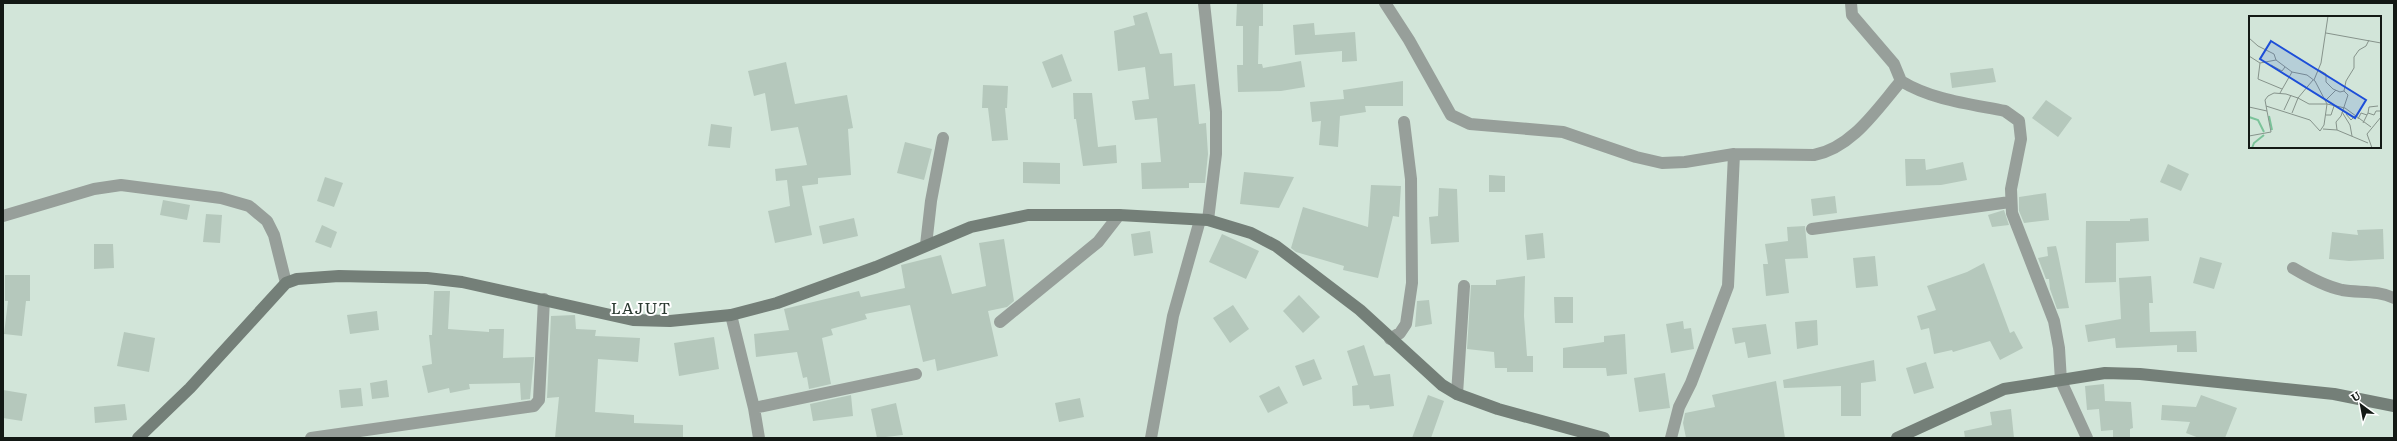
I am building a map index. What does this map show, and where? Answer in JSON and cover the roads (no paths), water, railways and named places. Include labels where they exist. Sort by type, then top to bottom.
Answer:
[{"type":"street","points":[[1151,438],[1172,316],[1204,220],[1216,154],[1216,112],[1204,3]]},
{"type":"street","points":[[1385,3],[1409,40],[1451,115],[1461,121],[1470,124],[1505,128],[1563,132],[1636,157],[1662,163],[1685,162],[1734,154],[1814,155],[1825,153],[1852,136],[1901,81]]},
{"type":"street","points":[[1851,3],[1852,15],[1894,64],[1901,81],[1913,89],[1943,99],[2005,110],[2019,121],[2021,139],[2010,202],[2012,213],[2054,321],[2059,348],[2061,381],[2087,438]]},
{"type":"street","points":[[1390,339],[1400,333],[1406,324],[1412,283],[1411,179],[1404,122]]},
{"type":"street","points":[[926,245],[931,200],[943,138]]},
{"type":"street","points":[[1671,438],[1679,407],[1691,383],[1728,286],[1734,154]]},
{"type":"street","points":[[3,216],[94,189],[121,185],[221,198],[249,206],[267,220],[274,235],[286,283]]},
{"type":"street","points":[[1812,229],[2010,202]]},
{"type":"street","points":[[138,438],[195,382],[286,283],[297,279],[339,276],[427,278],[462,282],[633,320],[670,321],[731,315],[777,303],[876,267],[971,227],[1028,216],[1119,216],[1204,220],[1252,233],[1276,246],[1360,310],[1442,385],[1457,394],[1498,409],[1604,438]]},
{"type":"street","points":[[1000,322],[1098,242],[1119,216]]},
{"type":"street","points":[[2293,268],[2326,285],[2356,292],[2378,292],[2394,298]]},
{"type":"street","points":[[1457,394],[1464,286]]},
{"type":"street","points":[[311,438],[530,408],[536,405],[539,400],[544,299]]},
{"type":"street","points":[[731,315],[754,408],[759,438]]},
{"type":"street","points":[[1897,438],[1980,398],[2004,389],[2105,373],[2140,374],[2334,394],[2394,406]]},
{"type":"street","points":[[754,408],[916,374]]},
{"type":"district","name":"LAJUT","points":[[641,307]]}]
